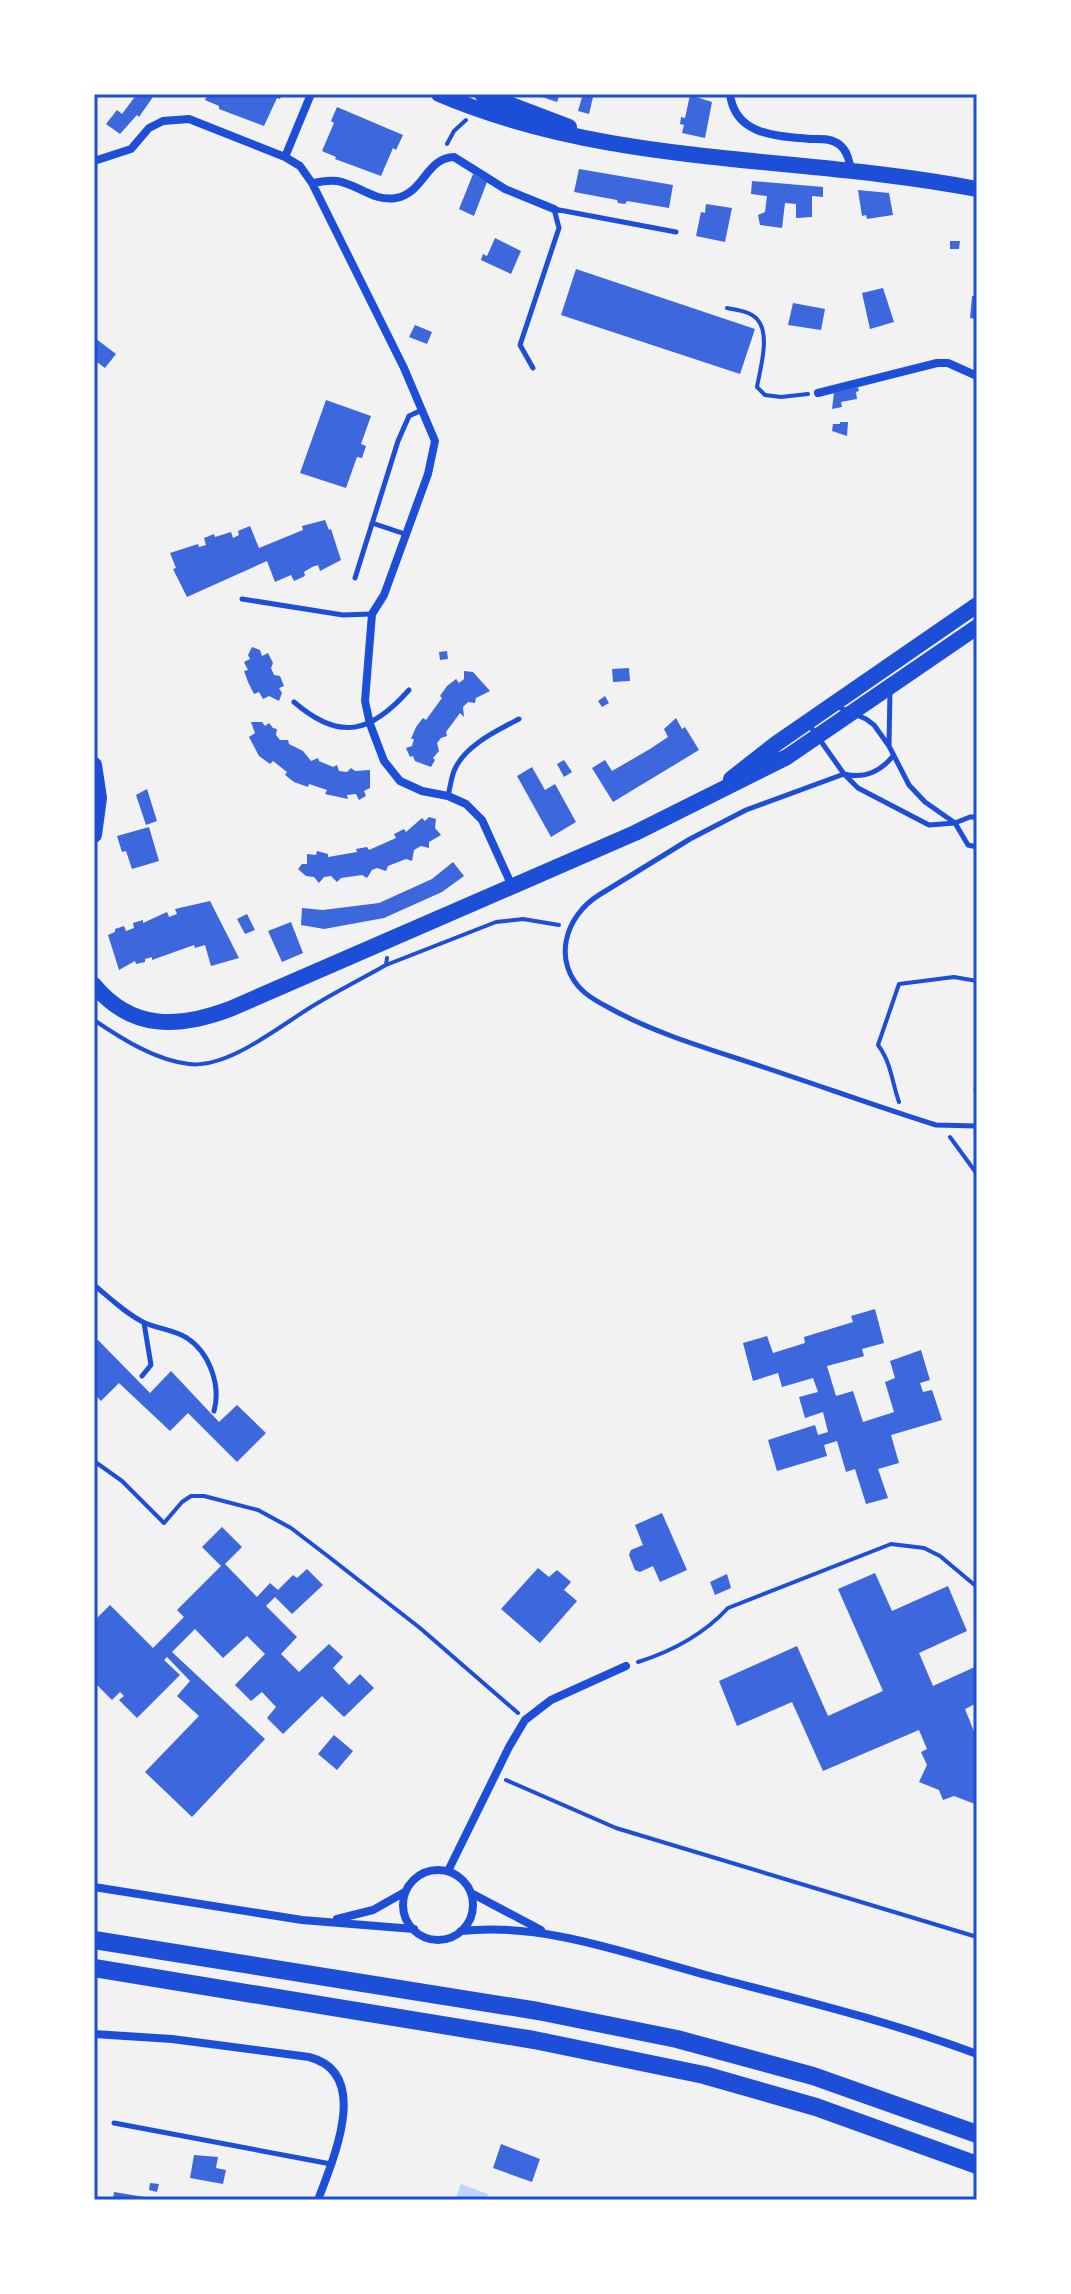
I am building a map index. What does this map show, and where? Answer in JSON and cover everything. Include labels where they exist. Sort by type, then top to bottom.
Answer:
[{"type":"highway","points":[[94,1940],[538,2011],[677,2039],[813,2076],[977,2134]]},
{"type":"highway","points":[[94,1968],[534,2040],[704,2075],[816,2107],[977,2165]]},
{"type":"main road","points":[[439,94],[478,101],[636,146],[696,157],[851,170],[977,189]]},
{"type":"main road","points":[[812,729],[833,705],[977,605]]},
{"type":"main road","points":[[94,985],[121,1009],[143,1019],[170,1023],[192,1022],[254,1000],[635,833],[717,790],[757,757],[852,713],[977,627]]},
{"type":"main road","points":[[94,765],[99,798],[94,835]]},
{"type":"street","points":[[285,157],[311,94]]},
{"type":"street","points":[[730,94],[737,114],[757,131],[770,136],[834,141],[845,151],[851,170]]},
{"type":"street","points":[[94,161],[131,149],[149,128],[163,121],[189,119],[285,157],[300,166],[312,183],[404,368],[435,441],[428,474],[384,595],[372,614],[365,701],[370,724],[384,761],[400,781],[466,804],[482,820],[512,886]]},
{"type":"street","points":[[312,183],[338,181],[375,197],[399,198],[415,189],[433,165],[446,158],[459,159],[505,189],[554,209]]},
{"type":"street","points":[[818,393],[937,363],[948,363],[977,376]]},
{"type":"street","points":[[448,1871],[525,1720],[551,1700],[626,1666]]},
{"type":"street","points":[[328,1921],[373,1910],[406,1891],[423,1873],[433,1870],[448,1871],[462,1880],[471,1893],[546,1933]]},
{"type":"street","points":[[94,1887],[302,1920],[414,1929],[437,1939],[461,1931],[491,1929],[546,1933],[888,2024],[977,2054]]},
{"type":"street","points":[[406,1891],[404,1911],[414,1929]]},
{"type":"street","points":[[461,1931],[472,1914],[471,1893]]},
{"type":"street","points":[[94,2034],[172,2039],[309,2057],[327,2064],[340,2080],[344,2100],[338,2140],[318,2200]]},
{"type":"lane","points":[[533,368],[520,345],[559,228],[554,209],[676,232]]},
{"type":"lane","points":[[355,578],[398,441],[409,416],[422,410]]},
{"type":"lane","points":[[372,523],[405,534]]},
{"type":"lane","points":[[242,599],[343,615],[372,614]]},
{"type":"lane","points":[[889,746],[890,686]]},
{"type":"lane","points":[[294,702],[312,718],[328,726],[350,728],[370,724],[390,712],[409,690]]},
{"type":"lane","points":[[833,705],[874,725],[919,797],[955,823],[968,845],[977,847]]},
{"type":"lane","points":[[448,796],[454,768],[472,748],[519,719]]},
{"type":"lane","points":[[812,729],[844,774],[858,788],[934,826],[977,817]]},
{"type":"lane","points":[[893,756],[883,768],[868,775],[855,777],[844,774],[754,806],[690,839],[586,903],[569,927],[565,951],[569,969],[578,986],[599,1002],[661,1033],[936,1125],[977,1126]]},
{"type":"lane","points":[[94,1285],[144,1323],[175,1332],[199,1348],[212,1370],[217,1400],[214,1411]]},
{"type":"lane","points":[[142,1376],[151,1365],[144,1323]]},
{"type":"lane","points":[[114,2123],[331,2164]]},
{"type":"path","points":[[446,158],[451,134],[478,101]]},
{"type":"path","points":[[727,308],[749,313],[759,320],[764,335],[757,387],[765,395],[781,397],[818,393]]},
{"type":"path","points":[[94,1020],[129,1043],[162,1056],[189,1064],[211,1063],[231,1055],[386,965],[496,922],[523,919],[569,927]]},
{"type":"path","points":[[386,965],[390,939]]},
{"type":"path","points":[[878,1045],[899,984],[954,977],[977,981]]},
{"type":"path","points":[[891,988],[897,990]]},
{"type":"path","points":[[871,1043],[878,1045],[889,1060],[891,1079],[904,1115]]},
{"type":"path","points":[[936,1125],[955,1142],[977,1174]]},
{"type":"path","points":[[94,1461],[122,1481],[164,1523],[182,1502],[191,1496],[204,1496],[258,1510],[291,1528],[420,1628],[525,1720]]},
{"type":"path","points":[[626,1666],[692,1639],[711,1626],[728,1608],[891,1544],[924,1548],[950,1562],[977,1587]]},
{"type":"path","points":[[496,1775],[616,1828],[977,1937]]},
{"type":"water","points":[[461,2184],[488,2194],[486,2200],[456,2198]]},
{"type":"building","points":[[137,94],[155,94],[139,117],[137,115],[120,134],[106,124],[117,110],[122,114]]},
{"type":"building","points":[[208,94],[282,94],[264,126],[219,109],[219,106],[205,100]]},
{"type":"building","points":[[533,94],[560,94],[557,102]]},
{"type":"building","points":[[583,94],[593,97],[589,114],[578,111]]},
{"type":"building","points":[[690,95],[712,102],[705,138],[682,133],[684,125],[680,124],[681,117],[685,118]]},
{"type":"building","points":[[337,107],[403,135],[396,150],[393,148],[381,176],[322,151]]},
{"type":"building","points":[[579,169],[673,185],[669,208],[627,201],[625,204],[618,203],[617,200],[574,192]]},
{"type":"building","points":[[473,174],[487,182],[474,216],[459,209]]},
{"type":"building","points":[[752,181],[823,187],[823,197],[812,196],[812,217],[796,218],[796,204],[785,203],[782,228],[760,225],[758,215],[765,212],[767,196],[751,194]]},
{"type":"building","points":[[858,190],[889,193],[893,215],[867,219],[866,215],[862,216]]},
{"type":"building","points":[[706,204],[732,208],[725,242],[696,236]]},
{"type":"building","points":[[495,238],[521,251],[511,274],[481,260],[483,254],[487,256]]},
{"type":"building","points":[[950,241],[960,241],[959,249],[950,249]]},
{"type":"building","points":[[576,269],[755,329],[740,374],[561,315]]},
{"type":"building","points":[[883,288],[894,322],[870,329],[862,293]]},
{"type":"building","points":[[972,296],[977,296],[977,319],[970,318]]},
{"type":"building","points":[[793,303],[825,309],[821,330],[788,325]]},
{"type":"building","points":[[415,325],[432,332],[427,344],[409,337]]},
{"type":"building","points":[[95,338],[116,354],[105,368],[94,360]]},
{"type":"building","points":[[858,387],[857,399],[841,402],[842,407],[832,409],[834,393]]},
{"type":"building","points":[[326,400],[371,416],[361,444],[366,446],[362,458],[357,457],[346,488],[300,473]]},
{"type":"building","points":[[848,422],[847,436],[832,431],[833,424]]},
{"type":"building","points":[[325,520],[341,560],[320,571],[318,565],[312,567],[304,572],[305,576],[294,581],[291,575],[275,582],[267,561],[187,597],[173,569],[176,568],[170,553],[198,544],[199,547],[206,545],[204,538],[214,534],[215,537],[231,532],[233,538],[239,535],[238,531],[250,526],[259,548],[303,530],[302,526]]},
{"type":"building","points":[[252,647],[260,650],[262,656],[268,653],[274,675],[280,676],[284,686],[279,688],[282,693],[279,701],[269,696],[263,699],[259,692],[254,694],[248,682],[244,662],[250,659],[248,655]]},
{"type":"building","points":[[447,651],[448,659],[440,660],[439,652]]},
{"type":"building","points":[[629,668],[630,681],[613,682],[612,669]]},
{"type":"building","points":[[464,671],[473,672],[490,691],[476,698],[475,703],[468,702],[463,707],[464,717],[460,713],[446,732],[447,736],[437,743],[439,751],[431,767],[415,761],[406,748],[412,746],[414,739],[411,739],[416,727],[423,718],[426,720],[447,686],[456,679],[459,683],[464,679]]},
{"type":"building","points":[[605,696],[609,703],[602,707],[598,701]]},
{"type":"building","points":[[676,718],[699,750],[613,802],[592,768],[605,760],[612,771],[650,749],[668,737],[664,729]]},
{"type":"building","points":[[251,722],[262,722],[265,726],[269,723],[277,729],[276,735],[280,740],[288,740],[311,761],[318,758],[333,767],[337,765],[339,771],[347,772],[351,768],[355,771],[370,770],[370,788],[364,791],[366,796],[359,800],[356,794],[347,795],[348,799],[325,794],[327,790],[309,784],[308,787],[294,782],[273,761],[270,764],[259,756],[249,737],[255,733]]},
{"type":"building","points":[[564,760],[572,772],[564,777],[557,764]]},
{"type":"building","points":[[532,767],[545,790],[555,784],[576,822],[551,837],[517,776]]},
{"type":"building","points":[[147,789],[157,821],[146,825],[136,795]]},
{"type":"building","points":[[429,817],[436,819],[435,828],[441,835],[429,842],[429,848],[421,846],[414,850],[412,861],[406,859],[388,866],[386,871],[377,868],[367,878],[362,875],[341,878],[337,882],[331,876],[324,877],[319,883],[298,869],[302,864],[307,864],[307,854],[316,855],[317,851],[328,854],[328,857],[367,847],[369,850],[396,838],[394,834],[404,829],[406,832],[422,818],[425,821]]},
{"type":"building","points":[[149,827],[159,861],[132,869],[117,836]]},
{"type":"building","points":[[453,862],[464,876],[442,892],[384,918],[324,929],[301,925],[302,908],[323,910],[379,903],[432,879]]},
{"type":"building","points":[[210,901],[239,958],[211,966],[205,945],[195,948],[194,945],[152,960],[152,957],[145,959],[145,962],[136,964],[135,961],[119,970],[108,935],[115,929],[124,926],[126,931],[134,928],[133,923],[143,920],[143,923],[167,912],[169,917],[177,914],[175,909]]},
{"type":"building","points":[[247,914],[255,930],[245,934],[237,919]]},
{"type":"building","points":[[291,922],[303,953],[282,962],[268,931]]},
{"type":"building","points":[[875,1309],[884,1343],[862,1349],[864,1356],[827,1366],[836,1396],[853,1391],[863,1422],[894,1412],[885,1382],[895,1378],[890,1361],[921,1350],[930,1380],[920,1383],[923,1392],[932,1390],[942,1420],[891,1435],[899,1463],[878,1469],[888,1498],[866,1504],[855,1469],[846,1472],[837,1441],[824,1445],[827,1456],[777,1471],[768,1440],[815,1425],[818,1435],[828,1432],[823,1412],[805,1418],[799,1397],[818,1392],[813,1378],[782,1387],[778,1373],[753,1381],[743,1343],[767,1336],[773,1353],[805,1343],[804,1337],[853,1322],[851,1316]]},
{"type":"building","points":[[98,1340],[150,1393],[171,1371],[219,1422],[237,1405],[266,1433],[237,1462],[188,1413],[170,1431],[119,1383],[101,1401],[94,1394],[94,1344]]},
{"type":"building","points":[[662,1513],[687,1570],[660,1582],[653,1566],[640,1572],[635,1570],[629,1555],[631,1550],[643,1545],[635,1525]]},
{"type":"building","points":[[222,1527],[242,1547],[225,1564],[257,1597],[270,1583],[278,1590],[293,1575],[297,1578],[307,1569],[323,1585],[292,1614],[275,1597],[266,1606],[297,1637],[281,1654],[299,1672],[329,1644],[343,1657],[333,1668],[349,1685],[360,1674],[374,1688],[344,1717],[322,1696],[283,1734],[267,1718],[276,1707],[262,1692],[251,1701],[235,1685],[265,1654],[247,1636],[223,1658],[195,1629],[172,1652],[265,1739],[192,1817],[145,1772],[199,1716],[177,1696],[190,1681],[167,1657],[164,1660],[180,1675],[137,1718],[119,1700],[124,1696],[120,1692],[112,1700],[94,1682],[94,1621],[110,1605],[153,1648],[184,1617],[177,1610],[221,1566],[202,1547]]},
{"type":"building","points":[[538,1568],[549,1577],[557,1570],[571,1582],[564,1590],[577,1601],[540,1643],[501,1609]]},
{"type":"building","points":[[875,1573],[892,1611],[948,1586],[967,1631],[919,1653],[933,1686],[977,1666],[977,1703],[965,1709],[977,1739],[975,1804],[954,1796],[943,1800],[939,1790],[919,1782],[927,1765],[921,1752],[927,1749],[919,1730],[823,1771],[792,1702],[737,1726],[719,1681],[797,1646],[828,1716],[883,1691],[838,1589]]},
{"type":"building","points":[[727,1574],[731,1588],[715,1595],[710,1582]]},
{"type":"building","points":[[334,1735],[353,1751],[337,1770],[318,1754]]},
{"type":"building","points":[[501,2144],[540,2159],[532,2182],[493,2168]]},
{"type":"building","points":[[194,2155],[218,2157],[216,2168],[226,2170],[223,2184],[190,2178]]},
{"type":"building","points":[[150,2183],[159,2184],[157,2192],[149,2190]]},
{"type":"building","points":[[114,2192],[150,2198],[150,2200],[113,2200]]}]
